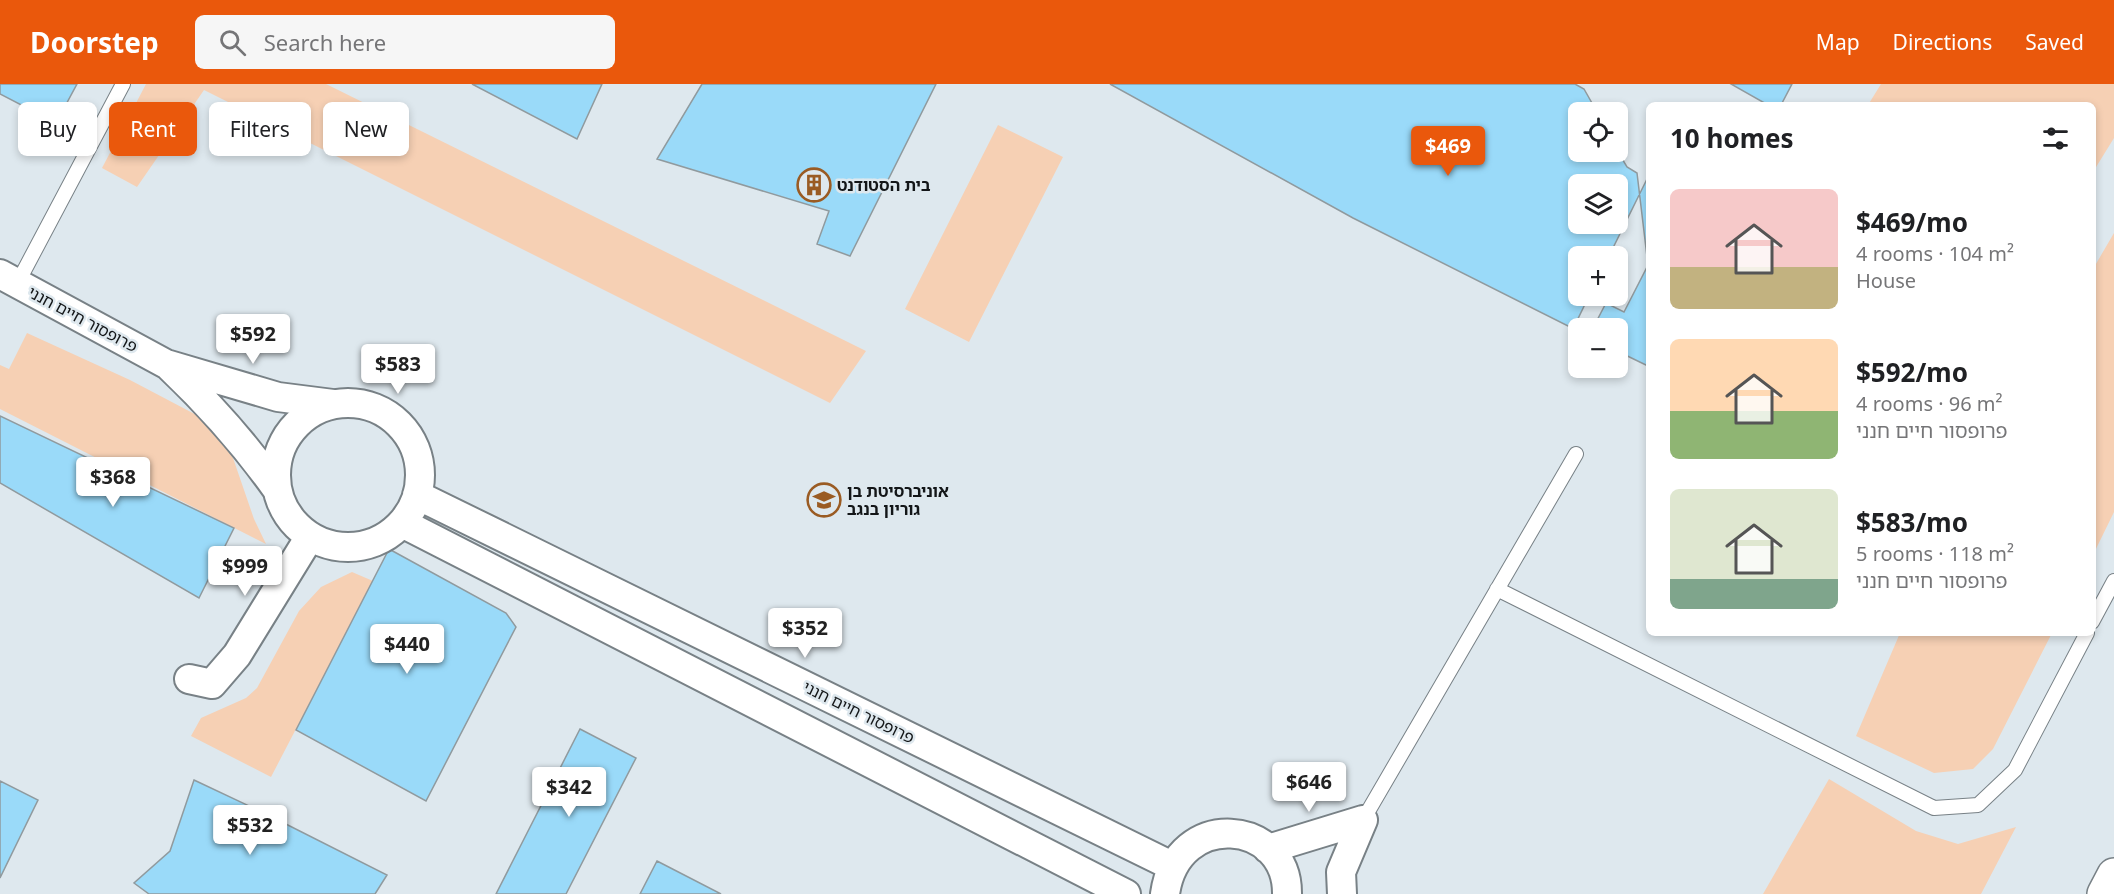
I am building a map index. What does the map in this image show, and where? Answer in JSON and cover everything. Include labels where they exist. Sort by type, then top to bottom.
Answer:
[{"type":"main road","points":[[2104,894],[2114,875]]},
{"type":"street","name":"פרופסור חיים חנני","points":[[8,279],[166,364],[279,397],[333,404]]},
{"type":"street","name":"פרופסור חיים חנני","points":[[166,364],[210,405],[246,446],[276,488]]},
{"type":"street","points":[[333,404],[358,404],[382,412],[399,425],[414,446],[420,470],[417,495],[402,523],[382,538],[358,547],[332,546],[309,538],[285,511],[276,488],[276,462],[285,439],[301,420],[333,404]]},
{"type":"street","name":"פרופסור חיים חנני","points":[[417,495],[1172,866]]},
{"type":"street","points":[[402,523],[1126,894]]},
{"type":"street","points":[[189,679],[212,684],[237,655],[309,538]]},
{"type":"street","points":[[1268,849],[1363,820]]},
{"type":"street","points":[[1342,894],[1341,872],[1363,820]]},
{"type":"street","points":[[1164,894],[1167,875],[1192,843],[1210,835],[1231,833],[1251,838],[1268,849],[1282,864],[1287,894]]},
{"type":"lane","points":[[8,279],[123,84]]},
{"type":"lane","points":[[1363,820],[1466,647],[1576,454]]},
{"type":"lane","points":[[2096,615],[2114,581]]},
{"type":"lane","points":[[1497,589],[1934,808],[1978,804],[2015,770],[2085,636]]},
{"type":"shaded area","points":[[146,84],[326,84],[362,102],[323,102],[323,150],[311,144],[311,102],[228,102],[204,90],[196,102],[137,102]]},
{"type":"shaded area","points":[[1881,84],[2114,84],[2114,138],[2096,167],[2096,102],[1870,102]]},
{"type":"shaded area","points":[[409,125],[866,351],[830,403],[336,156],[409,156]]},
{"type":"shaded area","points":[[998,125],[1063,157],[969,342],[905,309]]},
{"type":"shaded area","points":[[109,155],[158,156],[137,187],[102,168]]},
{"type":"shaded area","points":[[2114,233],[2114,512],[2096,549],[2096,264]]},
{"type":"shaded area","points":[[27,333],[130,380],[206,420],[233,458],[254,519],[266,544],[0,409],[0,365],[9,369]]},
{"type":"shaded area","points":[[352,572],[373,581],[271,777],[191,736],[201,718],[246,698],[257,688],[299,611],[321,587]]},
{"type":"shaded area","points":[[1899,636],[2050,636],[1993,749],[1973,769],[1934,773],[1856,736]]},
{"type":"shaded area","points":[[1829,779],[1916,831],[1958,844],[2016,827],[1981,894],[1763,894]]},
{"type":"building","points":[[0,84],[77,84],[67,102],[18,103],[0,94]]},
{"type":"building","points":[[472,84],[602,84],[577,139]]},
{"type":"building","name":"בית הסטודנט","points":[[702,84],[936,84],[850,256],[817,244],[829,211],[657,159]]},
{"type":"building","points":[[1110,84],[1575,84],[1584,89],[1591,102],[1568,102],[1568,162],[1624,162],[1627,167],[1637,173],[1646,248],[1646,269],[1628,304],[1628,246],[1568,246],[1568,306],[1604,306],[1598,318],[1568,318],[1568,326],[1353,218]]},
{"type":"building","points":[[1731,84],[1792,84],[1783,102],[1763,102]]},
{"type":"building","points":[[1646,181],[1646,365],[1628,356],[1628,318],[1578,318],[1584,306],[1628,306],[1628,246],[1614,246],[1620,234],[1628,234],[1628,218]]},
{"type":"building","points":[[1612,306],[1627,306],[1624,312]]},
{"type":"building","points":[[0,416],[234,528],[199,598],[0,483]]},
{"type":"building","points":[[389,549],[506,613],[516,627],[426,801],[296,730]]},
{"type":"building","points":[[580,729],[636,758],[566,894],[496,894]]},
{"type":"building","points":[[194,780],[387,875],[375,894],[149,894],[134,883],[170,851]]},
{"type":"building","points":[[0,781],[38,800],[0,878]]},
{"type":"building","points":[[657,861],[721,894],[640,894]]},
{"type":"place","name":"בית הסטודנט","points":[[814,185]]},
{"type":"place","name":"אוניברסיטת בן גוריון בנגב","points":[[824,500]]}]
